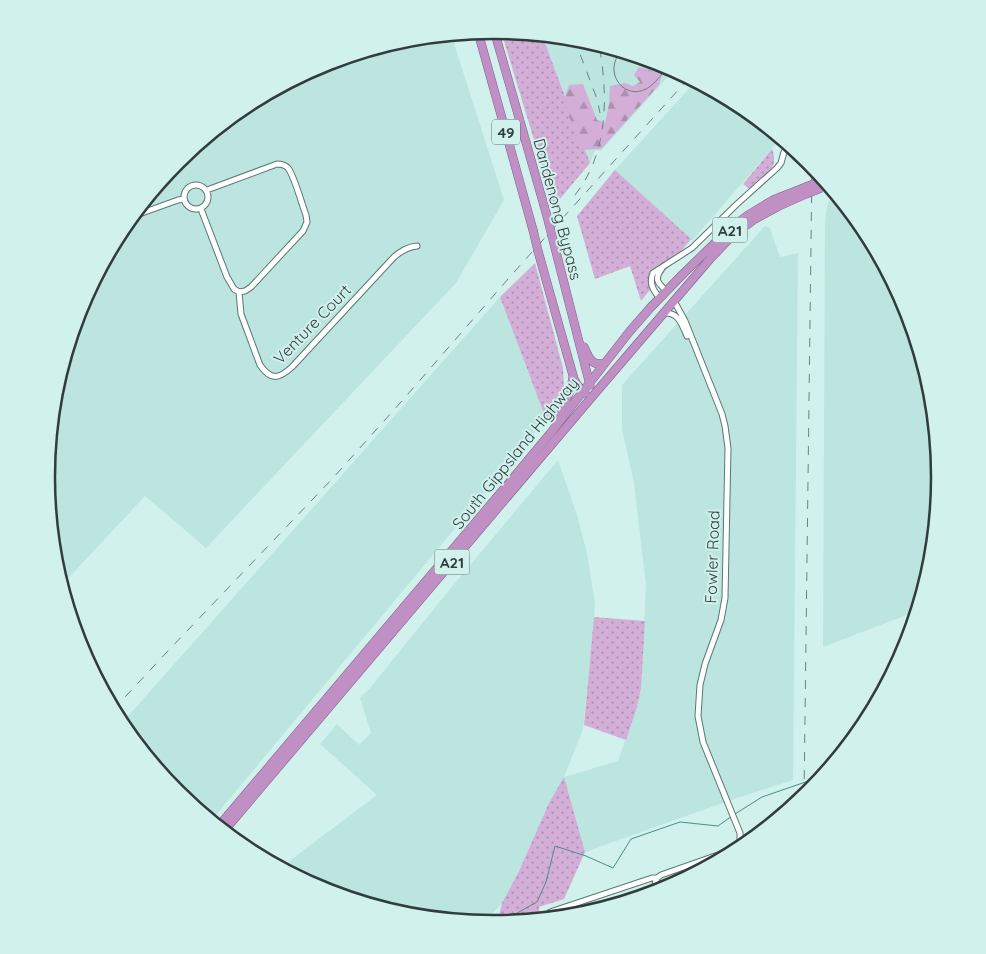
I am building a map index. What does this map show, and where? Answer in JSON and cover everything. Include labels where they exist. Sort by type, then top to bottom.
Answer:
[{"type":"highway","name":"Dandenong Bypass","points":[[480,39],[572,375],[576,384],[583,391]]},
{"type":"highway","name":"Dandenong Bypass","points":[[497,39],[552,236],[592,397]]},
{"type":"highway","name":"South Gippsland Highway","points":[[510,487],[607,360],[666,291],[710,248],[739,222],[773,200],[820,186]]},
{"type":"highway","name":"South Gippsland Highway","points":[[225,824],[510,487],[592,397],[710,259],[732,236],[761,215],[806,191]]},
{"type":"highway","points":[[666,291],[674,301]]},
{"type":"highway","points":[[660,298],[674,301]]},
{"type":"highway","name":"49","points":[[574,327],[592,362],[597,364],[607,360]]},
{"type":"highway","name":"49","points":[[549,435],[570,392],[572,375]]},
{"type":"highway","name":"49","points":[[583,391],[592,397]]},
{"type":"street","points":[[660,298],[654,291],[651,278],[653,273],[692,248],[774,171],[780,164],[784,152]]},
{"type":"street","points":[[201,209],[227,278],[234,289],[239,292],[245,292],[251,287],[303,231],[307,222],[292,176],[288,168],[282,164],[277,164],[207,190]]},
{"type":"street","points":[[192,186],[201,186],[207,190],[208,203],[201,209],[192,209],[184,199],[186,191],[192,186]]},
{"type":"street","points":[[143,213],[184,199]]},
{"type":"street","name":"Venture Court","points":[[239,292],[241,314],[260,365],[264,372],[276,377],[284,374],[292,367],[394,257],[401,251],[417,246]]},
{"type":"street","points":[[662,268],[657,281],[666,291]]},
{"type":"street","name":"Fowler Road","points":[[674,301],[682,315],[722,414],[728,448],[725,598],[719,626],[702,673],[698,709],[702,742],[740,838]]},
{"type":"street","points":[[663,313],[671,313],[677,316],[688,338],[695,347]]},
{"type":"street","points":[[550,912],[652,878],[657,878],[712,857]]},
{"type":"street","points":[[655,884],[657,878]]},
{"type":"shaded area","points":[[453,41],[504,200],[456,283],[206,548],[145,496],[67,579],[58,534],[55,477],[58,420],[63,392],[78,336],[88,309],[113,258],[145,210],[183,167],[204,148],[226,129],[274,97],[325,72],[352,62],[408,47]]},
{"type":"shaded area","points":[[544,42],[606,54],[634,62],[669,76],[601,151],[595,150],[590,163]]},
{"type":"shaded area","points":[[691,86],[712,97],[760,129],[776,143],[692,241],[614,171]]},
{"type":"shaded area","points":[[832,199],[841,210],[873,258],[898,309],[908,336],[923,392],[928,420],[931,477],[928,534],[923,562],[909,614],[823,647],[825,220],[828,202]]},
{"type":"shaded area","points":[[765,226],[770,228],[780,257],[798,253],[793,780],[585,852],[564,778],[549,803],[519,871],[502,903],[491,915],[436,912],[380,900],[325,882],[286,863],[377,795],[320,744],[337,724],[359,745],[371,733],[360,698],[558,460],[577,515],[587,553],[595,603],[583,729],[564,777],[618,761],[637,707],[641,689],[646,585],[634,483],[622,430],[622,385]]},
{"type":"shaded area","points":[[500,297],[546,419],[215,816],[183,787],[164,766],[145,744],[127,717]]},
{"type":"green space","points":[[504,39],[544,42],[590,163],[554,206]]},
{"type":"green space","points":[[639,67],[662,74],[659,85],[601,149],[580,150],[564,100],[569,85],[583,84],[597,120],[605,123],[610,86],[625,83],[633,86],[640,82],[634,75]]},
{"type":"green space","points":[[772,149],[774,162],[772,167],[750,189],[743,184]]},
{"type":"green space","points":[[615,170],[691,239],[641,301],[630,266],[595,279],[577,216]]},
{"type":"green space","points":[[535,263],[563,368],[564,387],[560,402],[546,419],[500,297]]},
{"type":"green space","points":[[594,617],[645,621],[641,689],[626,740],[584,725]]},
{"type":"green space","points":[[564,777],[585,852],[564,899],[539,907],[539,913],[499,915],[502,903],[519,871],[549,803]]},
{"type":"waterway","points":[[735,814],[762,797],[808,781]]},
{"type":"waterway","points":[[515,914],[537,902],[546,882],[555,846],[586,856],[613,868],[631,839],[680,822],[718,826],[732,816]]},
{"type":"tram line","points":[[617,57],[614,74],[623,87],[629,91],[637,92],[646,89],[663,73]]},
{"type":"railway","points":[[577,47],[597,99],[600,113]]},
{"type":"railway","points":[[575,195],[586,178],[600,142],[604,103],[600,53]]},
{"type":"railway","points":[[118,704],[333,478],[515,271],[685,83]]},
{"type":"railway","points":[[804,786],[812,177]]}]
